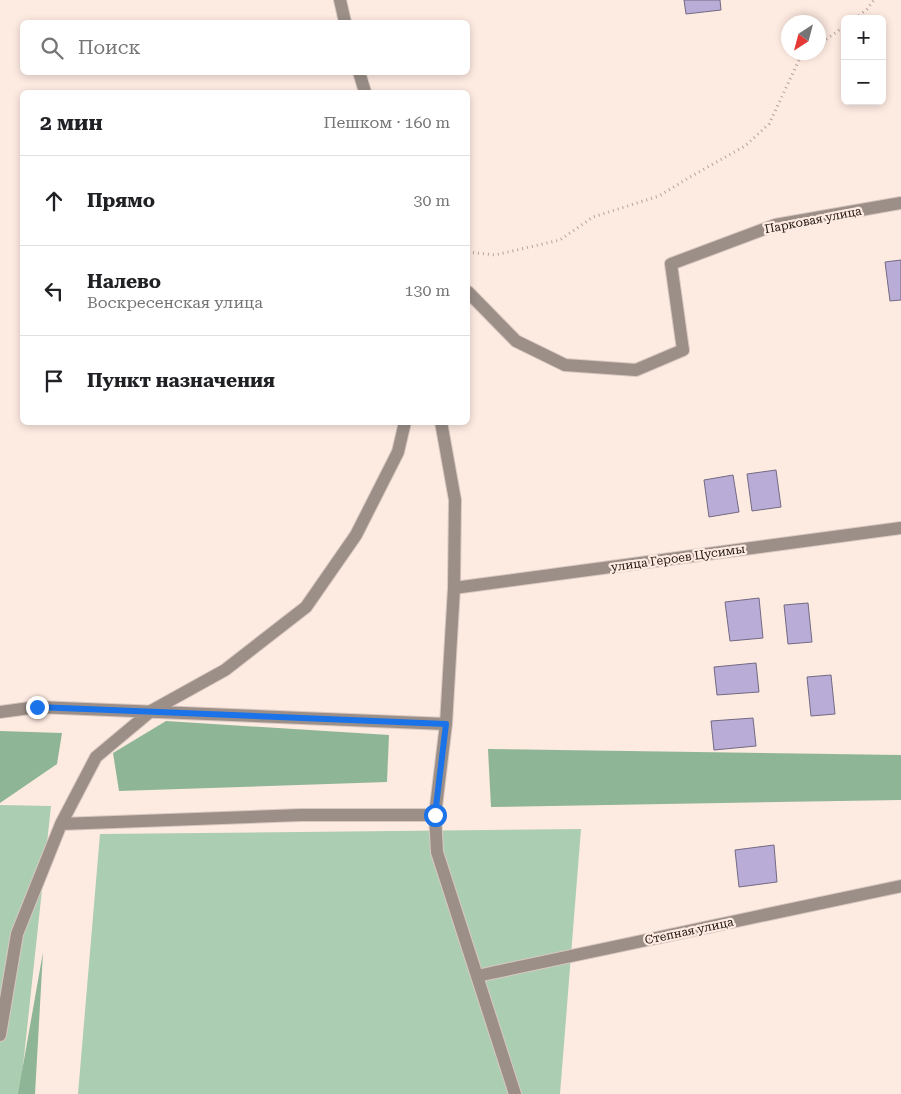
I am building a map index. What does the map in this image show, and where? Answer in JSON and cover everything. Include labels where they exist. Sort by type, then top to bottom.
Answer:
[{"type":"street","points":[[340,0],[345,20]]},
{"type":"street","points":[[360,75],[364,90]]},
{"type":"street","name":"Парковая улица","points":[[470,294],[516,341],[565,365],[636,370],[683,350],[671,264],[775,225],[901,203]]},
{"type":"street","points":[[0,1035],[17,934],[61,824],[96,757],[151,711],[225,670],[306,607],[356,535],[398,452],[404,425]]},
{"type":"street","points":[[442,425],[455,500],[454,588],[446,724],[435,815],[437,852],[514,1094]]},
{"type":"street","name":"улица Героев Цусимы","points":[[454,588],[901,528]]},
{"type":"street","points":[[0,712],[37,707],[446,724]]},
{"type":"street","points":[[61,824],[301,815],[435,815]]},
{"type":"street","name":"Степная улица","points":[[477,976],[901,886]]},
{"type":"path","points":[[860,15],[874,0]]},
{"type":"path","points":[[826,40],[841,29]]},
{"type":"path","points":[[470,252],[495,255],[560,240],[593,217],[659,196],[745,146],[769,124],[799,60]]},
{"type":"green space","points":[[166,721],[389,735],[387,782],[119,791],[113,753]]},
{"type":"green space","points":[[0,731],[62,733],[57,764],[0,803]]},
{"type":"green space","points":[[488,749],[901,755],[901,800],[491,807]]},
{"type":"green space","points":[[0,805],[51,806],[20,1094],[0,1094]]},
{"type":"green space","points":[[581,829],[560,1094],[78,1094],[100,834]]},
{"type":"green space","points":[[43,952],[35,1094],[18,1094]]},
{"type":"building","points":[[684,0],[720,0],[721,10],[686,14]]},
{"type":"building","points":[[901,260],[901,300],[890,301],[885,262]]},
{"type":"building","points":[[776,470],[781,507],[752,511],[747,474]]},
{"type":"building","points":[[733,475],[739,512],[709,517],[704,480]]},
{"type":"building","points":[[759,598],[763,638],[730,641],[725,602]]},
{"type":"building","points":[[808,603],[812,642],[788,644],[784,605]]},
{"type":"building","points":[[756,663],[759,692],[717,695],[714,667]]},
{"type":"building","points":[[831,675],[835,714],[811,716],[807,677]]},
{"type":"building","points":[[753,718],[756,746],[714,750],[711,721]]},
{"type":"building","points":[[774,845],[777,882],[739,887],[735,850]]},
{"type":"route","points":[[37,707],[446,724],[435,815]]}]
